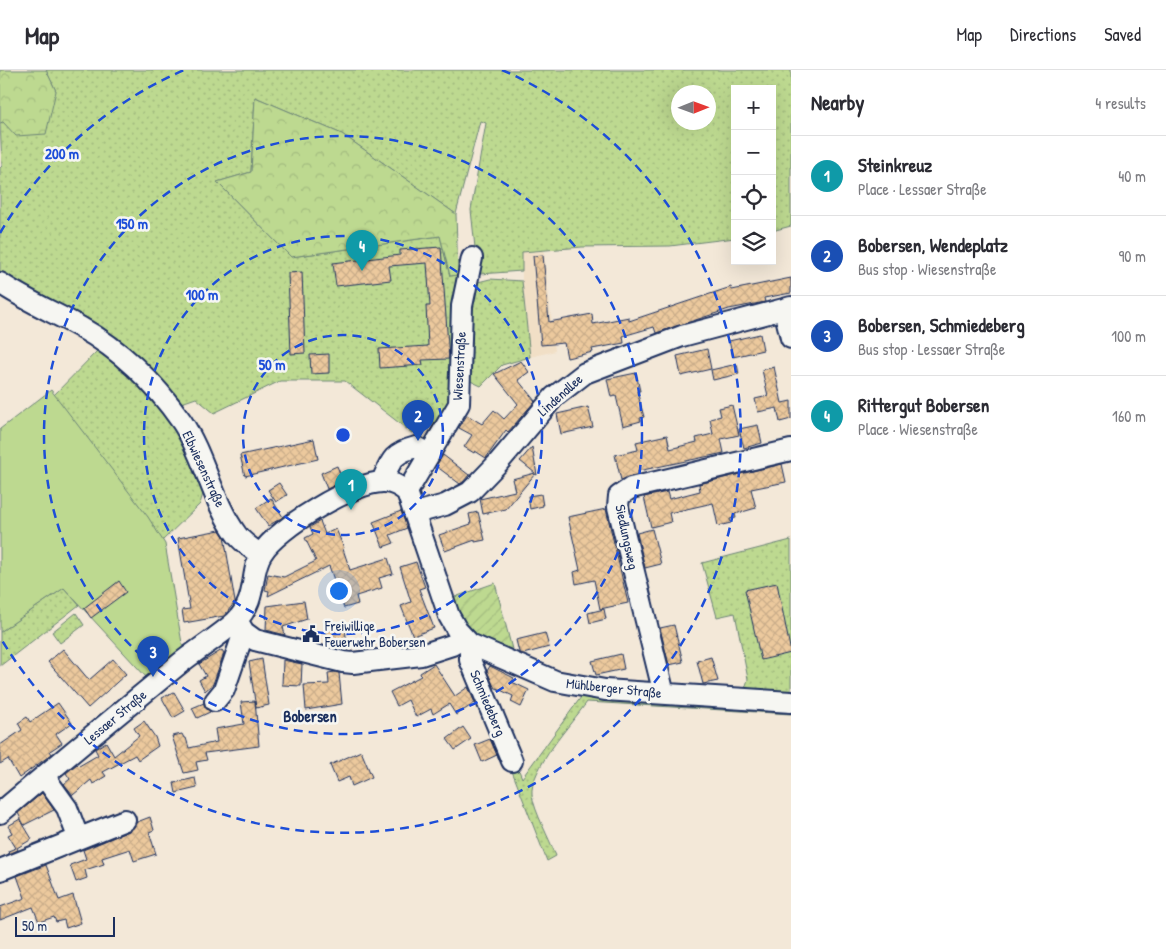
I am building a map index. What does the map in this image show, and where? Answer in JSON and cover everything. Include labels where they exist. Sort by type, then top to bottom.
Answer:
[{"type":"street","name":"Wiesenstraße","points":[[397,486],[428,454],[459,404],[462,306],[472,258]]},
{"type":"street","name":"Elbwiesenstraße","points":[[0,283],[49,312],[80,327],[111,347],[140,371],[193,440],[221,505],[237,534],[260,555]]},
{"type":"street","points":[[787,308],[791,338]]},
{"type":"street","name":"Lindenallee","points":[[416,513],[445,505],[470,492],[498,463],[554,397],[584,373],[682,336],[787,308]]},
{"type":"street","points":[[215,701],[224,690],[240,626],[255,640],[343,662],[421,655],[466,642],[449,616],[421,534],[416,513],[397,486],[393,458],[403,450],[416,447],[428,454]]},
{"type":"street","name":"Siedlungsweg","points":[[661,693],[662,686],[618,507],[619,496],[631,488],[791,450]]},
{"type":"street","name":"Lessaer Straße","points":[[0,812],[183,661],[240,626],[251,596],[260,555],[268,543],[307,514],[334,499],[397,486]]},
{"type":"street","name":"Mühlberger Straße","points":[[466,642],[555,681],[605,690],[791,702]]},
{"type":"street","name":"Schmiedeberg","points":[[466,642],[470,660],[512,761]]},
{"type":"street","points":[[44,776],[67,808],[78,837]]},
{"type":"street","points":[[0,870],[78,837],[126,820]]},
{"type":"shaded area","points":[[544,251],[555,351],[530,357],[522,281],[522,252]]},
{"type":"green space","points":[[0,70],[46,70],[56,91],[46,134],[16,136],[3,122],[0,123]]},
{"type":"green space","points":[[46,70],[791,70],[791,226],[776,230],[776,85],[731,85],[731,238],[670,246],[582,247],[522,252],[522,271],[480,274],[475,270],[476,257],[471,210],[486,123],[480,121],[456,214],[342,134],[255,97],[251,172],[217,182],[291,257],[440,236],[450,276],[458,275],[451,374],[453,397],[445,414],[430,426],[412,433],[345,381],[280,381],[214,413],[196,398],[173,406],[144,371],[0,280],[0,168],[2,166],[0,123],[56,91]]},
{"type":"green space","points":[[255,97],[342,134],[456,214],[458,275],[450,276],[440,236],[291,257],[217,182],[251,172]]},
{"type":"green space","points":[[490,279],[522,281],[530,357],[502,365],[481,386],[464,378],[473,286],[478,282]]},
{"type":"green space","points":[[99,349],[159,400],[206,483],[200,504],[162,541],[51,398]]},
{"type":"green space","points":[[51,390],[148,517],[165,544],[183,649],[147,678],[64,588],[0,632],[0,429]]},
{"type":"green space","points":[[791,540],[791,697],[748,694],[745,689],[748,679],[735,613],[717,617],[702,563]]},
{"type":"green space","points":[[495,583],[514,657],[476,635],[464,621],[452,598]]},
{"type":"green space","points":[[64,588],[79,605],[0,666],[0,632]]},
{"type":"green space","points":[[76,613],[84,625],[60,643],[52,632]]},
{"type":"green space","points":[[584,693],[791,708],[791,714],[587,702],[544,760],[533,785],[533,802],[556,856],[547,861],[510,766],[516,763],[522,778]]},
{"type":"building","points":[[441,247],[449,359],[422,360],[423,365],[380,368],[379,349],[428,346],[426,306],[430,306],[427,263],[389,266],[391,280],[336,286],[333,263],[400,255],[400,250]]},
{"type":"building","points":[[543,255],[549,322],[592,314],[593,324],[629,317],[629,321],[731,287],[732,290],[791,278],[791,293],[764,298],[765,302],[729,309],[656,333],[654,327],[623,336],[624,343],[592,349],[593,352],[567,358],[564,343],[541,345],[533,256]]},
{"type":"building","points":[[302,272],[305,353],[291,354],[288,273]]},
{"type":"building","points":[[760,334],[763,350],[733,357],[729,341]]},
{"type":"building","points":[[707,349],[711,369],[681,376],[677,356]]},
{"type":"building","points":[[329,354],[329,373],[311,374],[310,355]]},
{"type":"building","points":[[521,361],[529,372],[518,380],[535,401],[508,432],[506,430],[486,458],[475,451],[474,453],[464,447],[472,435],[459,428],[467,415],[482,424],[494,410],[504,419],[518,404],[494,374]]},
{"type":"building","points":[[737,364],[739,374],[713,380],[711,370]]},
{"type":"building","points":[[774,367],[782,403],[791,401],[791,419],[780,422],[777,408],[758,412],[755,399],[768,396],[762,370]]},
{"type":"building","points":[[636,373],[640,391],[637,391],[644,417],[640,418],[641,421],[623,426],[616,396],[611,397],[607,379]]},
{"type":"building","points":[[732,405],[739,435],[721,439],[724,453],[638,471],[639,474],[621,480],[615,455],[638,450],[636,442],[667,435],[670,449],[697,442],[696,438],[713,434],[710,419],[721,416],[719,408]]},
{"type":"building","points":[[588,407],[593,427],[561,434],[557,414]]},
{"type":"building","points":[[758,425],[762,443],[744,448],[739,429]]},
{"type":"building","points":[[314,439],[318,459],[245,476],[240,455]]},
{"type":"building","points":[[532,447],[537,475],[535,474],[506,509],[483,514],[480,499],[515,491],[512,479],[535,473],[520,461]]},
{"type":"building","points":[[443,455],[469,475],[460,484],[436,466]]},
{"type":"building","points":[[782,464],[786,482],[751,489],[756,508],[735,514],[736,518],[730,519],[731,523],[718,526],[713,503],[669,513],[671,522],[651,527],[644,497],[667,492],[669,499],[700,491],[699,484]]},
{"type":"building","points":[[337,466],[343,481],[327,489],[321,473]]},
{"type":"building","points":[[279,483],[287,495],[276,502],[268,490]]},
{"type":"building","points":[[541,494],[543,506],[530,509],[528,496]]},
{"type":"building","points":[[271,498],[283,517],[268,526],[256,508]]},
{"type":"building","points":[[606,509],[628,603],[600,609],[594,580],[576,584],[574,572],[580,570],[568,517]]},
{"type":"building","points":[[401,511],[407,528],[390,535],[394,543],[383,547],[373,522]]},
{"type":"building","points":[[478,512],[485,540],[475,542],[475,540],[445,551],[439,535],[471,524],[469,514]]},
{"type":"building","points":[[320,521],[325,534],[336,529],[350,570],[388,558],[393,574],[379,578],[382,588],[356,596],[358,604],[344,608],[329,566],[268,596],[269,591],[265,590],[268,574],[284,577],[316,561],[305,538],[313,534],[310,527]]},
{"type":"building","points":[[652,529],[661,564],[645,568],[637,533]]},
{"type":"building","points":[[220,530],[224,536],[235,602],[224,616],[184,623],[182,610],[190,609],[178,538]]},
{"type":"building","points":[[416,562],[425,587],[419,589],[434,628],[413,636],[401,606],[411,602],[400,567]]},
{"type":"building","points":[[119,581],[126,592],[91,618],[84,608]]},
{"type":"building","points":[[777,583],[791,653],[761,660],[745,590]]},
{"type":"building","points":[[304,601],[307,619],[283,627],[285,635],[266,630],[267,606]]},
{"type":"building","points":[[604,609],[606,619],[590,623],[588,613]]},
{"type":"building","points":[[674,625],[683,662],[669,665],[660,628]]},
{"type":"building","points":[[345,627],[347,646],[336,648],[328,646],[326,629]]},
{"type":"building","points":[[545,633],[549,647],[523,654],[519,652],[516,640]]},
{"type":"building","points":[[63,649],[89,680],[113,659],[126,674],[88,708],[48,662]]},
{"type":"building","points":[[222,650],[224,653],[213,684],[205,691],[199,680],[206,676],[199,664]]},
{"type":"building","points":[[621,654],[624,669],[596,675],[592,661]]},
{"type":"building","points":[[711,657],[718,681],[703,684],[697,661]]},
{"type":"building","points":[[262,659],[269,705],[256,708],[249,662]]},
{"type":"building","points":[[283,660],[302,664],[301,686],[282,685]]},
{"type":"building","points":[[434,664],[455,696],[468,687],[475,703],[456,715],[449,704],[433,714],[431,709],[416,717],[408,700],[397,706],[390,692],[421,676],[420,673]]},
{"type":"building","points":[[490,666],[514,678],[512,682],[529,690],[521,707],[511,702],[513,696],[494,687],[487,671]]},
{"type":"building","points":[[328,673],[339,673],[342,704],[306,710],[304,685],[329,684]]},
{"type":"building","points":[[174,692],[185,711],[173,718],[162,698]]},
{"type":"building","points":[[255,701],[259,746],[205,753],[207,760],[196,762],[198,770],[184,773],[172,736],[182,734],[186,738],[189,748],[217,742],[215,729],[244,724],[241,702]]},
{"type":"building","points":[[58,703],[72,723],[56,734],[62,743],[50,751],[52,754],[19,778],[8,759],[0,764],[0,745],[22,730],[18,723],[27,717],[30,722]]},
{"type":"building","points":[[204,703],[210,712],[197,718],[192,708]]},
{"type":"building","points":[[144,721],[155,737],[158,746],[138,760],[135,755],[103,772],[106,776],[93,784],[91,780],[73,795],[64,784],[70,779],[66,773],[77,764],[79,766],[98,755],[95,749],[106,742],[114,756],[139,736],[134,728]]},
{"type":"building","points":[[463,727],[471,739],[455,750],[447,739]]},
{"type":"building","points":[[490,739],[497,755],[482,762],[475,745]]},
{"type":"building","points":[[361,751],[372,777],[352,786],[349,777],[337,782],[330,765]]},
{"type":"building","points":[[195,778],[197,788],[176,793],[174,783]]},
{"type":"building","points":[[42,793],[54,810],[24,825],[18,813]]},
{"type":"building","points":[[150,817],[154,830],[149,832],[156,854],[134,861],[130,849],[102,858],[104,864],[85,870],[87,878],[76,882],[70,865],[86,859],[83,850],[129,831],[137,822]]},
{"type":"building","points":[[20,819],[32,839],[17,848],[18,850],[9,854],[8,851],[16,848],[8,835],[12,833],[8,826]]},
{"type":"building","points":[[46,865],[59,900],[73,895],[81,923],[66,928],[64,920],[56,922],[54,917],[39,922],[33,907],[0,920],[0,907],[25,898],[17,876]]},
{"type":"place","name":"Rittergut Bobersen","points":[[362,271]]},
{"type":"place","name":"Bobersen, Wendeplatz","points":[[418,441]]},
{"type":"place","name":"Steinkreuz","points":[[351,510]]},
{"type":"place","name":"Freiwillige Feuerwehr Bobersen","points":[[311,634]]},
{"type":"place","name":"Bobersen, Schmiedeberg","points":[[153,677]]},
{"type":"district","name":"Bobersen","points":[[310,716]]}]
